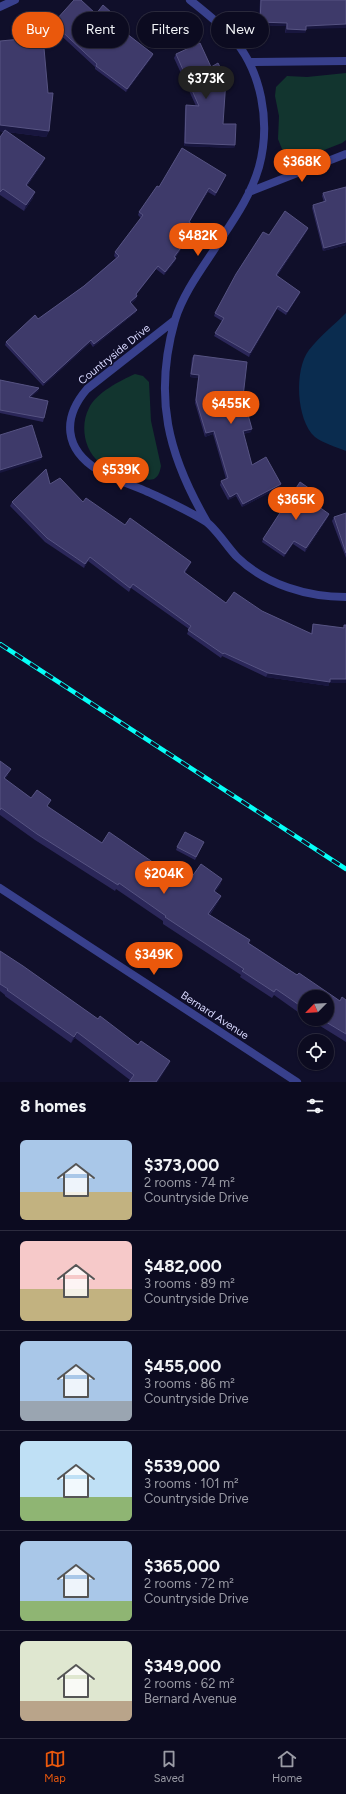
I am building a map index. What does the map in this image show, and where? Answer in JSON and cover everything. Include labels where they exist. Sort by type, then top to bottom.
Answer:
[{"type":"street","points":[[0,7],[15,0]]},
{"type":"street","name":"Countryside Drive","points":[[190,0],[231,36],[249,62],[260,91],[264,137],[259,168],[249,192],[240,210],[183,300],[175,320],[167,364],[165,386],[166,415],[172,444],[181,472],[207,522],[238,558],[262,575],[298,591],[328,597],[346,597]]},
{"type":"street","points":[[249,62],[346,60]]},
{"type":"street","points":[[249,192],[346,154]]},
{"type":"street","name":"Countryside Drive","points":[[175,320],[87,389],[73,407],[70,418],[70,432],[78,452],[85,460],[99,471],[155,495],[207,522]]},
{"type":"street","name":"Bernard Avenue","points":[[0,888],[297,1082]]},
{"type":"green space","points":[[346,73],[346,140],[319,152],[294,156],[282,149],[278,139],[279,116],[275,96],[276,87],[287,76],[307,77]]},
{"type":"green space","points":[[135,374],[143,376],[149,382],[151,421],[161,466],[160,472],[156,478],[152,480],[124,474],[102,465],[90,451],[85,437],[84,429],[86,415],[93,402],[109,388]]},
{"type":"water","points":[[346,313],[346,451],[318,439],[309,429],[304,419],[301,407],[299,381],[304,358],[309,350],[322,335]]},
{"type":"building","points":[[74,0],[81,0],[94,12],[72,12],[72,41],[64,33],[63,12]]},
{"type":"building","points":[[261,0],[346,0],[346,24],[306,26],[306,30],[287,29],[287,23],[269,22],[269,12],[260,12]]},
{"type":"building","points":[[103,5],[111,12],[98,12]]},
{"type":"building","points":[[129,35],[137,42],[137,48],[145,48],[153,54],[127,89],[96,66],[97,64],[80,48],[129,48]]},
{"type":"building","points":[[12,40],[12,48],[44,48],[48,93],[53,93],[49,131],[0,125],[0,41]]},
{"type":"building","points":[[189,48],[202,48],[211,67],[218,63],[226,79],[223,124],[236,124],[235,145],[185,143],[186,105],[199,106],[176,54]]},
{"type":"building","points":[[5,130],[45,158],[26,185],[35,192],[26,205],[3,189],[0,192],[0,137]]},
{"type":"building","points":[[182,148],[226,175],[216,193],[209,188],[189,222],[196,227],[165,272],[158,266],[136,294],[137,296],[130,302],[137,310],[94,344],[91,340],[44,383],[6,342],[35,315],[38,319],[84,286],[119,256],[115,252],[143,215],[139,212],[157,186],[159,187]]},
{"type":"building","points":[[346,187],[346,242],[324,248],[313,205],[326,201],[323,193]]},
{"type":"building","points":[[285,211],[308,228],[276,275],[300,292],[287,312],[278,306],[250,353],[215,333],[224,318],[215,313],[236,274],[263,232],[269,235]]},
{"type":"building","points":[[194,355],[247,362],[243,397],[252,429],[243,431],[252,465],[266,457],[281,484],[243,504],[237,493],[230,497],[221,481],[228,478],[214,431],[206,433],[196,400],[199,375],[191,374]]},
{"type":"building","points":[[0,380],[39,388],[29,397],[48,401],[44,418],[0,410]]},
{"type":"building","points":[[32,425],[42,457],[0,470],[0,435]]},
{"type":"building","points":[[46,469],[50,484],[60,478],[83,502],[86,498],[125,525],[130,518],[191,562],[184,572],[226,603],[234,592],[262,611],[312,634],[313,624],[344,628],[344,625],[346,625],[346,679],[330,679],[330,682],[268,673],[224,653],[223,654],[188,630],[191,626],[133,584],[130,588],[90,557],[85,564],[47,538],[12,502]]},
{"type":"building","points":[[300,482],[313,491],[308,499],[329,514],[306,548],[294,541],[285,554],[263,539]]},
{"type":"building","points":[[346,513],[346,553],[334,517]]},
{"type":"building","points":[[0,761],[11,769],[4,778],[31,798],[37,790],[51,800],[47,806],[102,843],[109,832],[186,885],[201,864],[222,879],[214,891],[221,896],[208,914],[250,940],[248,943],[297,975],[299,973],[324,990],[298,990],[298,1004],[276,989],[274,992],[242,971],[244,969],[165,917],[166,916],[119,883],[118,885],[37,834],[1,808],[0,810]]},
{"type":"building","points":[[185,832],[204,842],[196,857],[177,847]]},
{"type":"building","points":[[0,951],[98,1019],[100,1016],[138,1045],[141,1041],[170,1061],[156,1082],[129,1082],[134,1075],[77,1032],[74,1037],[7,990],[8,989],[0,984]]},
{"type":"building","points":[[334,997],[340,1001],[342,997],[346,1000],[346,1034],[333,1026],[334,1026]]},
{"type":"railway","points":[[0,644],[346,869]]}]
